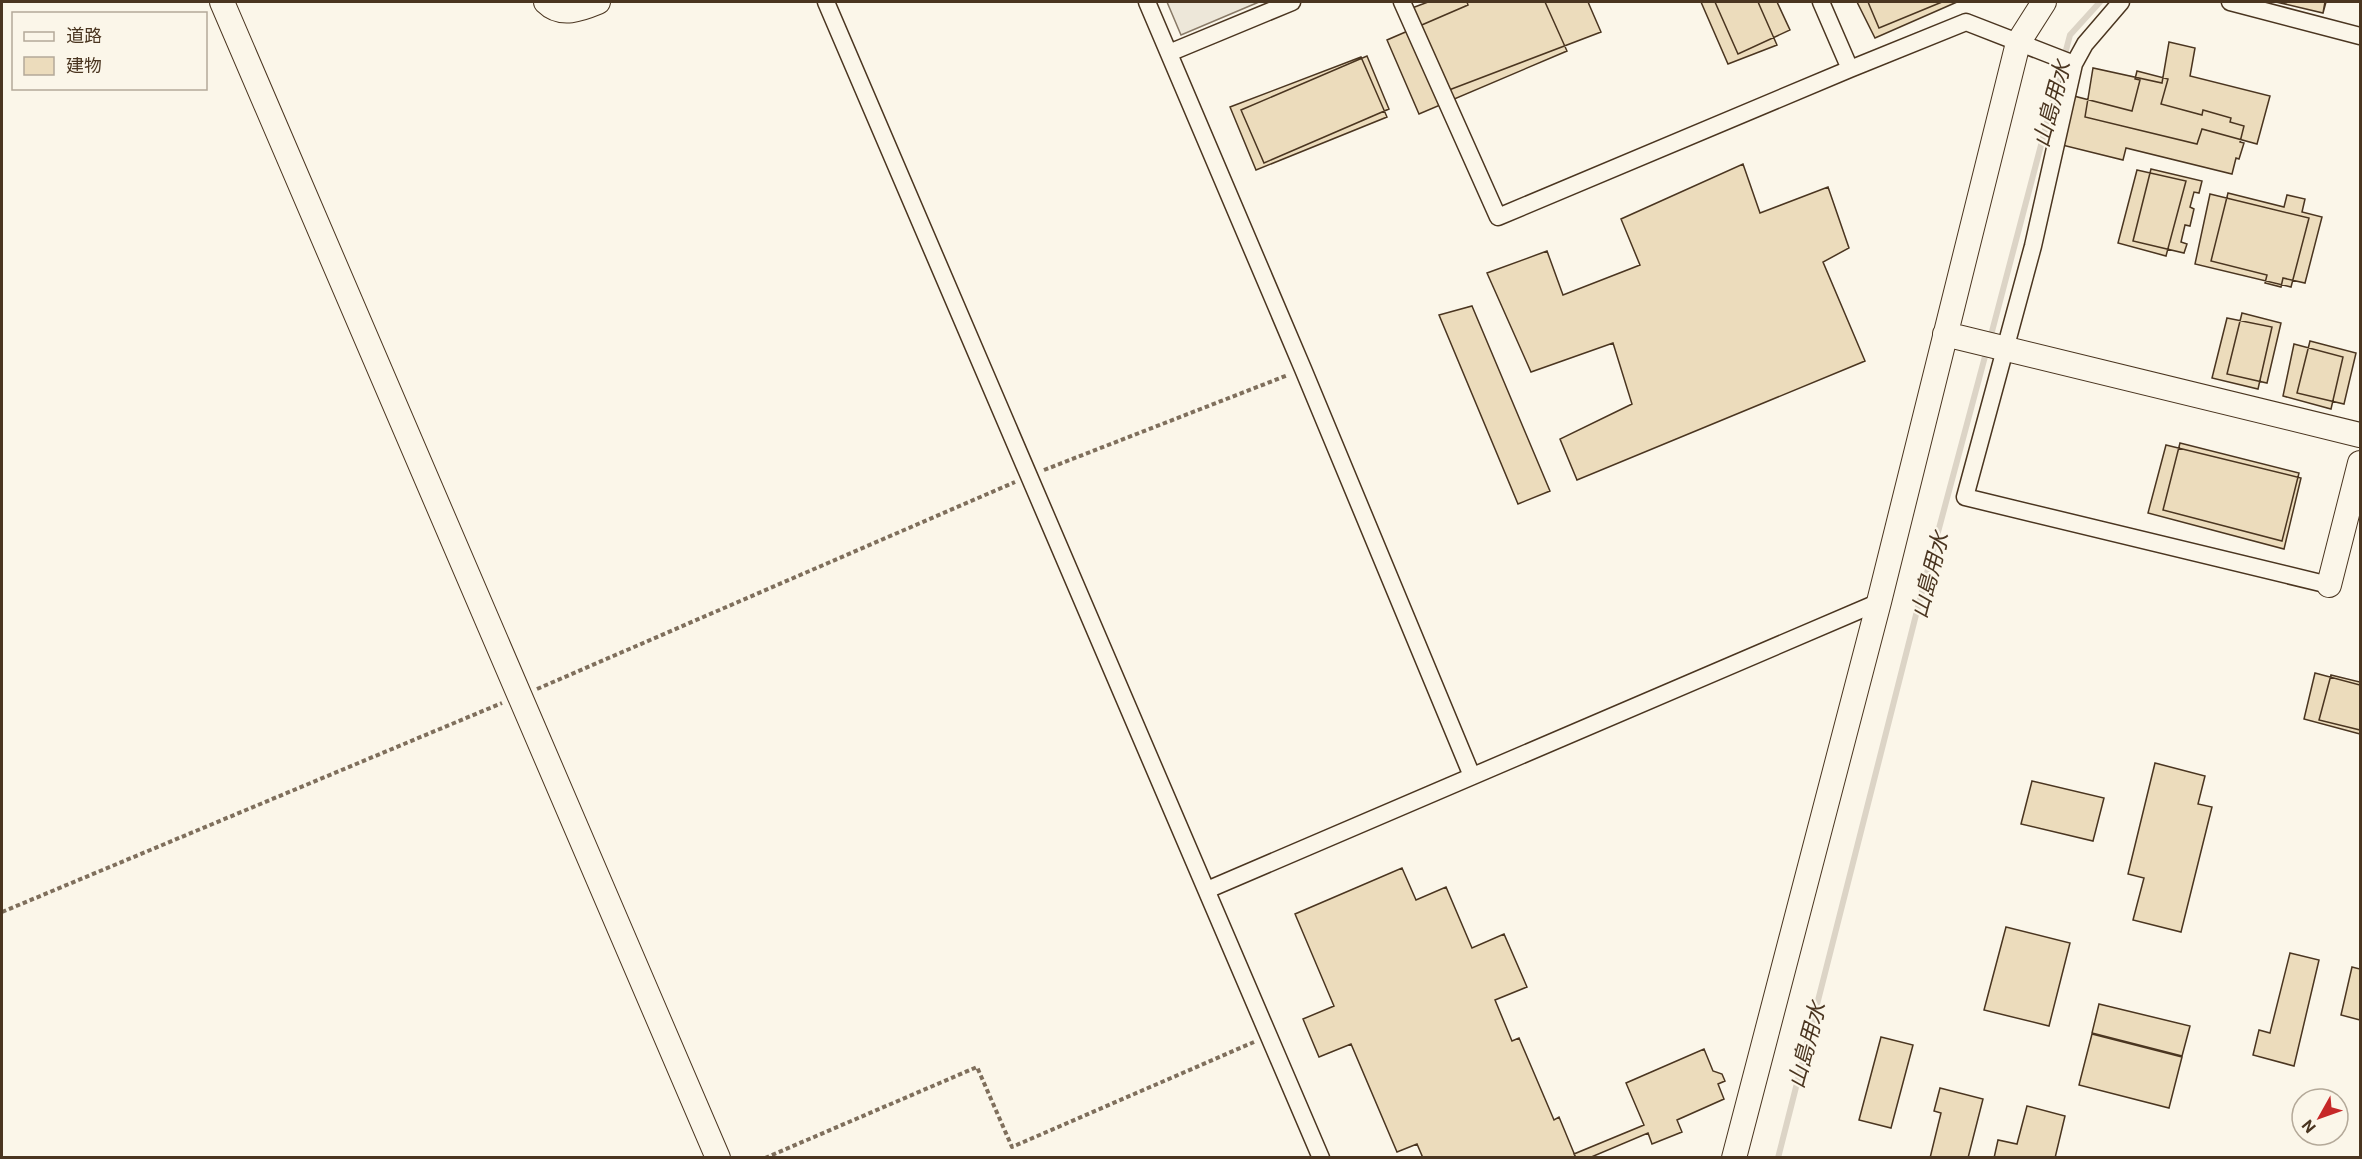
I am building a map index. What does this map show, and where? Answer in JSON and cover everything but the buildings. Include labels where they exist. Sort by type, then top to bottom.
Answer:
[{"type":"street","points":[[222,2],[718,1158]]},
{"type":"street","points":[[546,2],[567,11],[598,2]]},
{"type":"street","points":[[826,2],[1321,1158]]},
{"type":"street","points":[[1147,2],[1472,776]]},
{"type":"street","points":[[1169,53],[1292,2]]},
{"type":"street","points":[[1402,2],[1498,218],[1966,22],[2071,63]]},
{"type":"street","points":[[1821,2],[1850,69]]},
{"type":"street","points":[[1734,1158],[1879,602],[2018,43],[2044,2]]},
{"type":"street","points":[[2121,2],[2071,63],[2033,246],[1965,497],[2330,585],[2361,463]]},
{"type":"street","points":[[2230,2],[2361,36]]},
{"type":"street","points":[[1946,334],[2361,435]]},
{"type":"street","points":[[1207,890],[1879,602]]},
{"type":"path","points":[[2,912],[520,696],[1029,476],[1303,369]]},
{"type":"path","points":[[765,1158],[977,1067],[1012,1148],[1269,1035]]},
{"type":"shaded area","points":[[1167,2],[1259,2],[1181,35]]},
{"type":"waterway","name":"山島用水","points":[[1990,339],[2070,35],[2100,2]]},
{"type":"waterway","name":"山島用水","points":[[1778,1158],[1919,603],[1987,349]]}]
